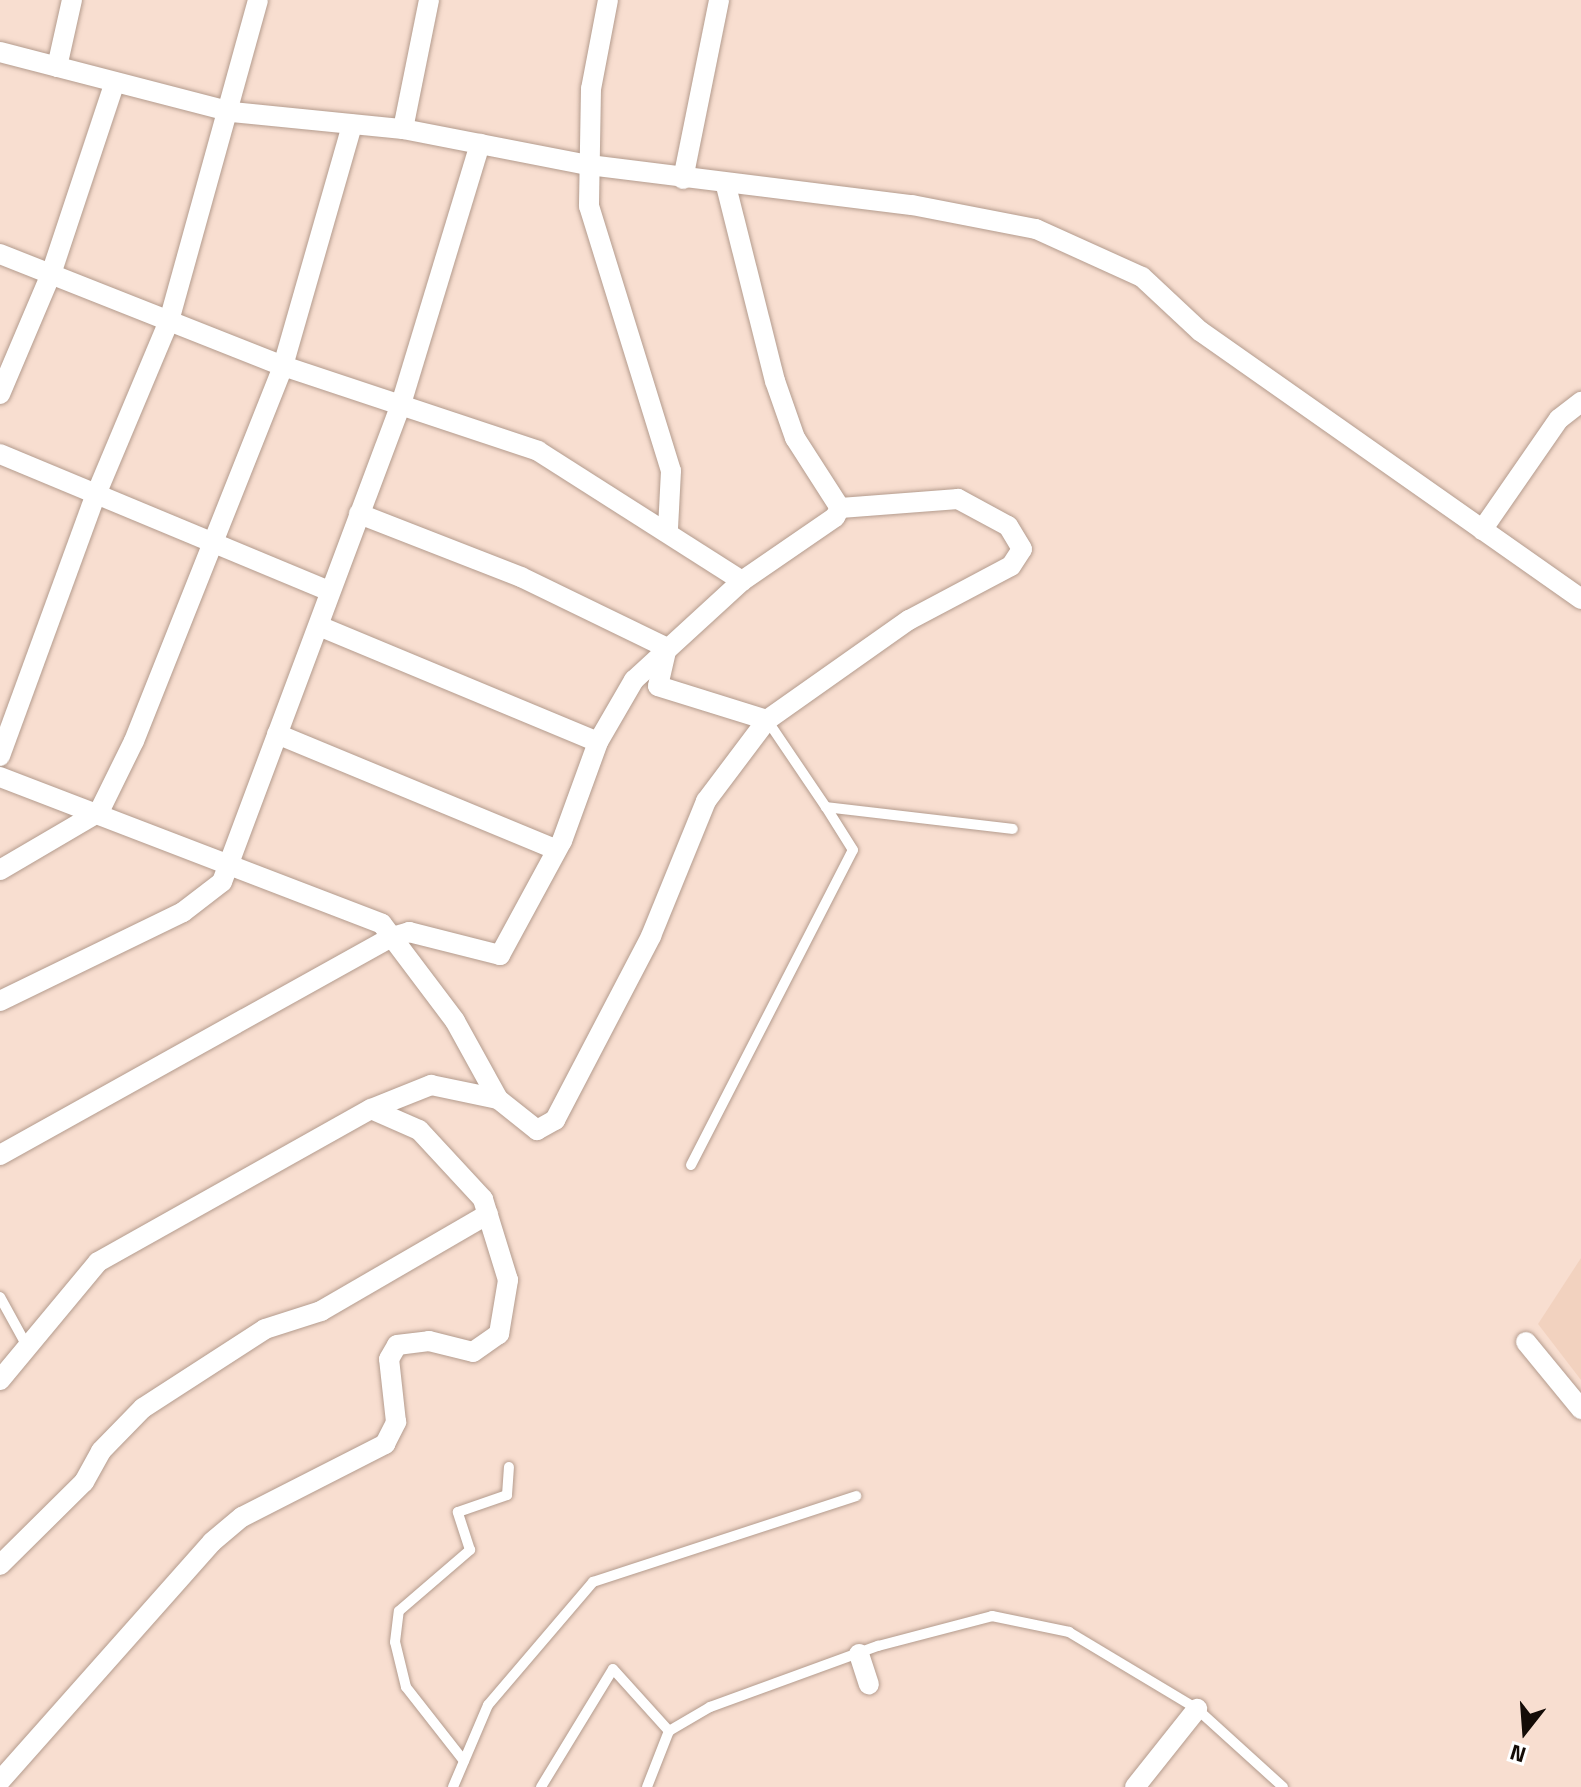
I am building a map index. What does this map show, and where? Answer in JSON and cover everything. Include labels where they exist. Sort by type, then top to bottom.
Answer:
[{"type":"street","points":[[57,67],[72,0]]},
{"type":"street","points":[[0,756],[95,497],[169,321],[232,112],[258,0]]},
{"type":"street","points":[[403,129],[429,0]]},
{"type":"street","points":[[608,0],[591,89],[589,206],[671,471],[668,528]]},
{"type":"street","points":[[683,179],[719,0]]},
{"type":"street","points":[[0,52],[232,112],[403,129],[589,165],[726,186],[912,205],[1036,229],[1142,277],[1200,331],[1581,599]]},
{"type":"street","points":[[0,394],[51,274],[115,82]]},
{"type":"street","points":[[0,870],[99,812],[134,741],[209,545],[283,366],[352,125]]},
{"type":"street","points":[[0,1001],[183,912],[222,882],[227,861],[319,626],[327,590],[401,404],[480,144]]},
{"type":"street","points":[[726,186],[775,381],[795,438],[840,508]]},
{"type":"street","points":[[0,254],[283,366],[538,451],[668,528],[742,581]]},
{"type":"street","points":[[1482,530],[1559,419],[1581,402]]},
{"type":"street","points":[[0,454],[209,545],[327,590]]},
{"type":"street","points":[[0,777],[356,909],[392,937],[455,1021],[498,1099],[537,1130],[555,1120],[651,936],[706,801],[767,720],[909,620],[1011,566],[1022,549],[1008,526],[958,499],[840,508],[742,581],[634,680],[598,742],[554,849],[500,955],[409,932],[392,937],[0,1155]]},
{"type":"street","points":[[359,514],[521,577],[667,648]]},
{"type":"street","points":[[319,626],[598,742]]},
{"type":"street","points":[[667,648],[658,686],[767,720]]},
{"type":"street","points":[[277,734],[554,849]]},
{"type":"street","points":[[0,1380],[29,1350],[98,1262],[371,1109],[431,1085],[498,1099]]},
{"type":"street","points":[[0,1781],[212,1542],[242,1517],[385,1444],[396,1422],[389,1359],[397,1345],[429,1341],[473,1352],[499,1334],[508,1280],[488,1214],[452,1160],[419,1130],[371,1109]]},
{"type":"street","points":[[0,1565],[84,1482],[101,1451],[143,1408],[265,1329],[321,1311],[488,1214]]},
{"type":"street","points":[[1526,1342],[1581,1409]]},
{"type":"street","points":[[859,1654],[869,1684]]},
{"type":"street","points":[[1135,1787],[1197,1709]]},
{"type":"lane","points":[[691,1165],[853,850],[767,720]]},
{"type":"lane","points":[[826,807],[1013,829]]},
{"type":"lane","points":[[0,1297],[29,1350]]},
{"type":"lane","points":[[464,1761],[406,1687],[395,1642],[399,1611],[470,1550],[458,1512],[507,1495],[509,1467]]},
{"type":"lane","points":[[453,1787],[488,1705],[593,1582],[856,1496]]},
{"type":"lane","points":[[647,1787],[669,1731],[710,1707],[953,1623],[1025,1620],[1069,1632],[1197,1709],[1283,1787]]},
{"type":"lane","points":[[541,1787],[613,1669],[669,1731]]},
{"type":"shaded area","points":[[1581,1258],[1581,1380],[1538,1324]]}]
